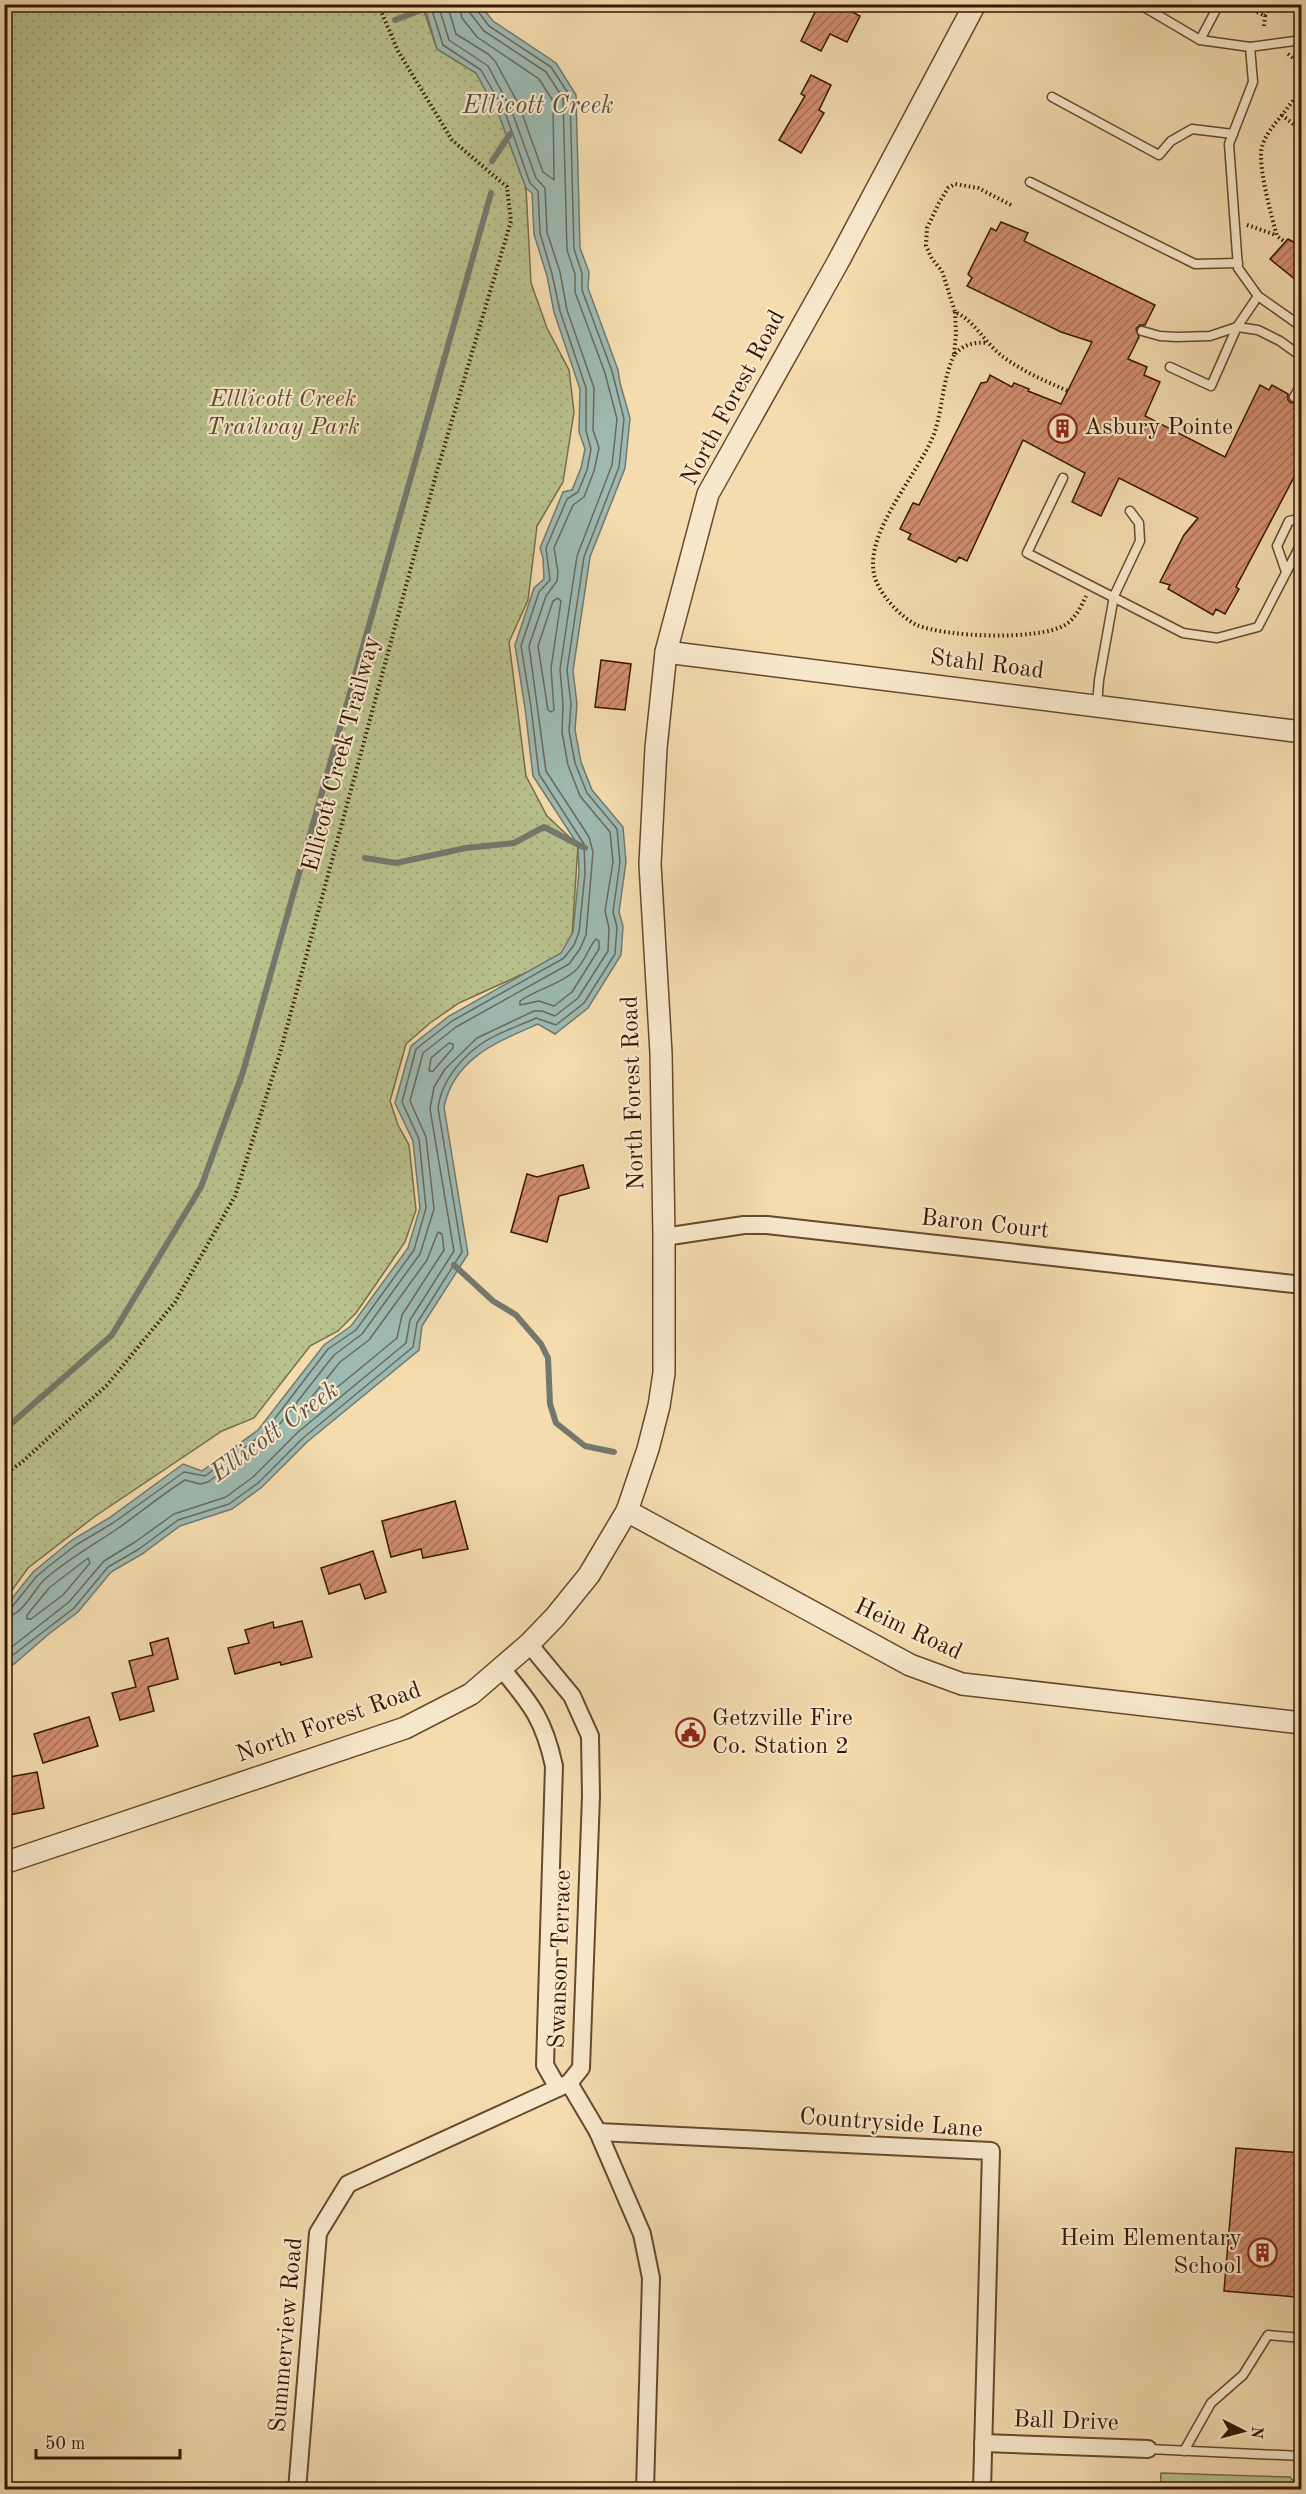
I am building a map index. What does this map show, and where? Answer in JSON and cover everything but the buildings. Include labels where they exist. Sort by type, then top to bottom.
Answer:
[{"type":"street","name":"North Forest Road","points":[[4,1863],[405,1728],[471,1694],[529,1644],[555,1617],[589,1575],[627,1511],[648,1449],[664,1373],[661,1053],[650,864],[656,748],[666,652],[708,494],[838,262],[975,4]]},
{"type":"street","name":"Stahl Road","points":[[666,652],[1302,732]]},
{"type":"street","name":"Baron Court","points":[[664,1237],[744,1225],[767,1225],[1302,1285]]},
{"type":"street","name":"Heim Road","points":[[627,1511],[910,1665],[962,1683],[1302,1723]]},
{"type":"street","name":"Swanson Terrace","points":[[529,1644],[572,1696],[590,1736],[591,1796],[580,2068],[563,2086]]},
{"type":"street","name":"Swanson Terrace","points":[[502,1668],[532,1706],[547,1736],[554,1766],[545,2065],[598,2132],[642,2234],[651,2278],[645,2490]]},
{"type":"street","name":"Summerview Road","points":[[297,2490],[318,2233],[348,2184],[563,2086]]},
{"type":"street","name":"Countryside Lane","points":[[598,2132],[991,2151],[982,2490]]},
{"type":"street","name":"Ball Drive","points":[[983,2443],[1148,2449]]},
{"type":"lane","points":[[1139,4],[1200,40],[1250,46],[1302,40]]},
{"type":"lane","points":[[1200,40],[1219,4]]},
{"type":"lane","points":[[1250,46],[1253,82],[1229,144],[1238,268],[1258,296],[1302,327]]},
{"type":"lane","points":[[1052,97],[1159,154],[1171,141],[1192,129],[1233,134]]},
{"type":"lane","points":[[1030,182],[1195,264],[1238,263]]},
{"type":"lane","points":[[1170,367],[1211,386],[1237,327],[1258,296]]},
{"type":"lane","points":[[1142,331],[1160,336],[1210,336],[1237,327],[1258,330],[1280,340],[1302,357]]},
{"type":"lane","points":[[1294,397],[1302,383]]},
{"type":"lane","points":[[1064,478],[1027,553],[1183,633],[1217,638],[1258,627],[1302,542]]},
{"type":"lane","points":[[1097,705],[1099,680],[1114,596],[1140,541],[1139,523],[1130,511]]},
{"type":"lane","points":[[1286,572],[1277,546],[1289,522],[1302,518]]},
{"type":"lane","points":[[1184,2451],[1211,2403],[1243,2375],[1268,2335],[1302,2338]]},
{"type":"lane","points":[[1148,2449],[1302,2456]]},
{"type":"path","name":"Ellicott Creek Trailway","points":[[4,1474],[21,1464],[107,1385],[175,1302],[235,1196],[280,1053],[437,471],[511,221],[507,187],[452,141],[398,51],[378,4]]},
{"type":"path","points":[[1264,26],[1265,16],[1272,4]]},
{"type":"path","points":[[1245,6],[1265,16]]},
{"type":"path","points":[[1288,54],[1302,65]]},
{"type":"path","points":[[1277,236],[1262,167],[1261,148],[1272,127],[1302,89]]},
{"type":"path","points":[[1282,115],[1297,127]]},
{"type":"path","points":[[954,355],[955,312],[942,272],[926,246],[927,228],[948,188],[956,184],[967,184],[978,188],[1011,205]]},
{"type":"path","points":[[1247,225],[1277,236],[1285,242]]},
{"type":"path","points":[[955,312],[964,316],[988,344],[1028,372],[1068,391]]},
{"type":"path","points":[[988,344],[976,343],[962,346],[954,355],[946,371],[934,433],[925,454],[884,523],[873,561],[874,575],[882,592],[915,624],[929,629],[968,634],[1020,636],[1042,633],[1064,626],[1072,619],[1093,585]]},
{"type":"green space","name":"Elllicott Creek Trailway Park","points":[[5,5],[422,5],[437,49],[476,73],[499,115],[526,188],[531,283],[547,328],[569,370],[574,412],[563,482],[537,526],[528,600],[509,642],[526,776],[547,816],[578,845],[572,937],[558,958],[459,1003],[430,1023],[406,1044],[390,1101],[398,1125],[409,1145],[416,1210],[405,1242],[356,1313],[338,1331],[310,1346],[254,1418],[222,1431],[94,1517],[28,1568],[5,1600]]},
{"type":"green space","points":[[1161,2473],[1290,2477],[1295,2483],[1294,2489],[1160,2489]]},
{"type":"water","name":"Ellicott Creek","points":[[424,5],[480,5],[493,21],[556,63],[576,95],[580,248],[589,272],[588,288],[618,370],[630,418],[625,468],[590,557],[573,671],[577,704],[575,730],[581,762],[592,790],[623,827],[626,862],[619,912],[623,926],[621,955],[588,1008],[555,1034],[538,1024],[493,1045],[467,1064],[449,1090],[444,1107],[468,1254],[422,1326],[419,1350],[307,1442],[262,1487],[232,1509],[180,1526],[142,1554],[111,1572],[78,1612],[14,1664],[5,1668],[5,1607],[33,1572],[72,1540],[109,1518],[183,1464],[202,1471],[258,1430],[324,1345],[351,1326],[408,1248],[420,1208],[413,1141],[395,1103],[411,1046],[449,1016],[561,953],[573,932],[579,872],[578,845],[533,776],[515,645],[534,588],[544,579],[540,548],[563,492],[572,490],[581,468],[585,449],[579,432],[580,389],[554,312],[547,276],[534,234],[532,193],[526,188],[499,115],[476,73],[437,49]]},
{"type":"waterway","points":[[395,20],[424,9],[428,4]]},
{"type":"waterway","points":[[492,161],[510,134]]},
{"type":"waterway","points":[[4,1430],[112,1335],[201,1187],[243,1072],[491,193]]},
{"type":"waterway","points":[[365,858],[396,863],[466,848],[514,843],[544,827],[585,848]]},
{"type":"waterway","points":[[454,1265],[493,1301],[516,1315],[541,1344],[548,1358],[550,1404],[556,1423],[585,1446],[614,1452]]},
{"type":"place","name":"Asbury Pointe","points":[[1063,428]]},
{"type":"place","name":"Getzville Fire Co. Station 2","points":[[691,1733]]},
{"type":"place","name":"Heim Elementary School","points":[[1263,2253]]}]
